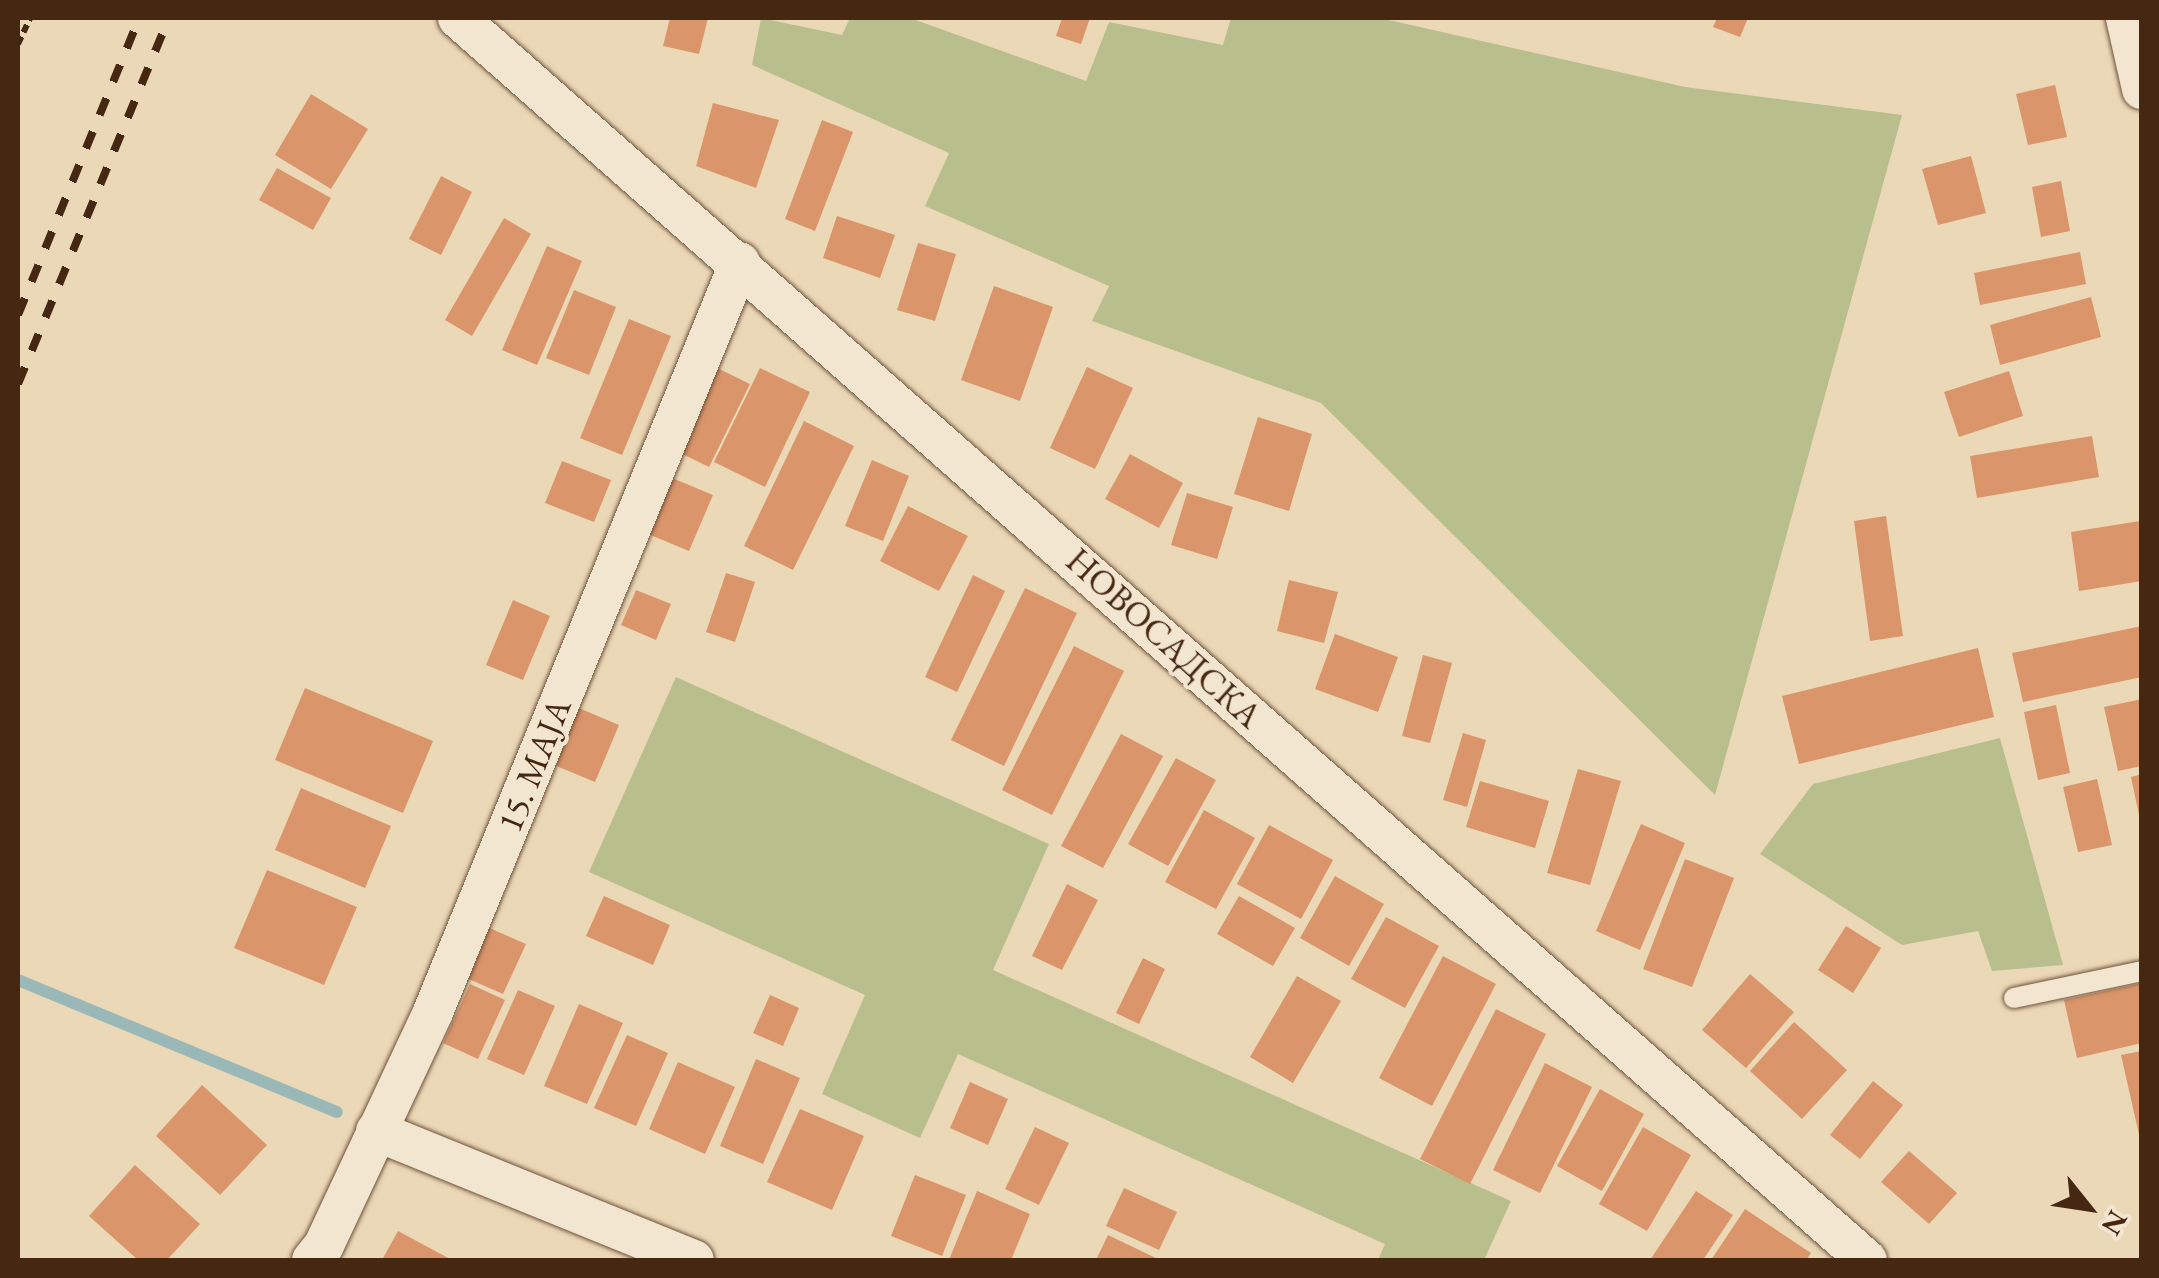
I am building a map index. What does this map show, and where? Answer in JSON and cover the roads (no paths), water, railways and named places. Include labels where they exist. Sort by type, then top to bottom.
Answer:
[{"type":"street","name":"НОВОСАДСКА","points":[[458,18],[740,262],[1867,1260]]},
{"type":"street","points":[[2126,18],[2142,90]]},
{"type":"street","name":"15. МАЈА","points":[[312,1260],[324,1245],[432,1012],[740,262]]},
{"type":"street","points":[[376,1131],[694,1260]]},
{"type":"lane","points":[[2014,998],[2142,971]]},
{"type":"waterway","points":[[18,980],[337,1112]]},
{"type":"railway","points":[[18,315],[139,18]]},
{"type":"railway","points":[[18,384],[169,18]]}]
